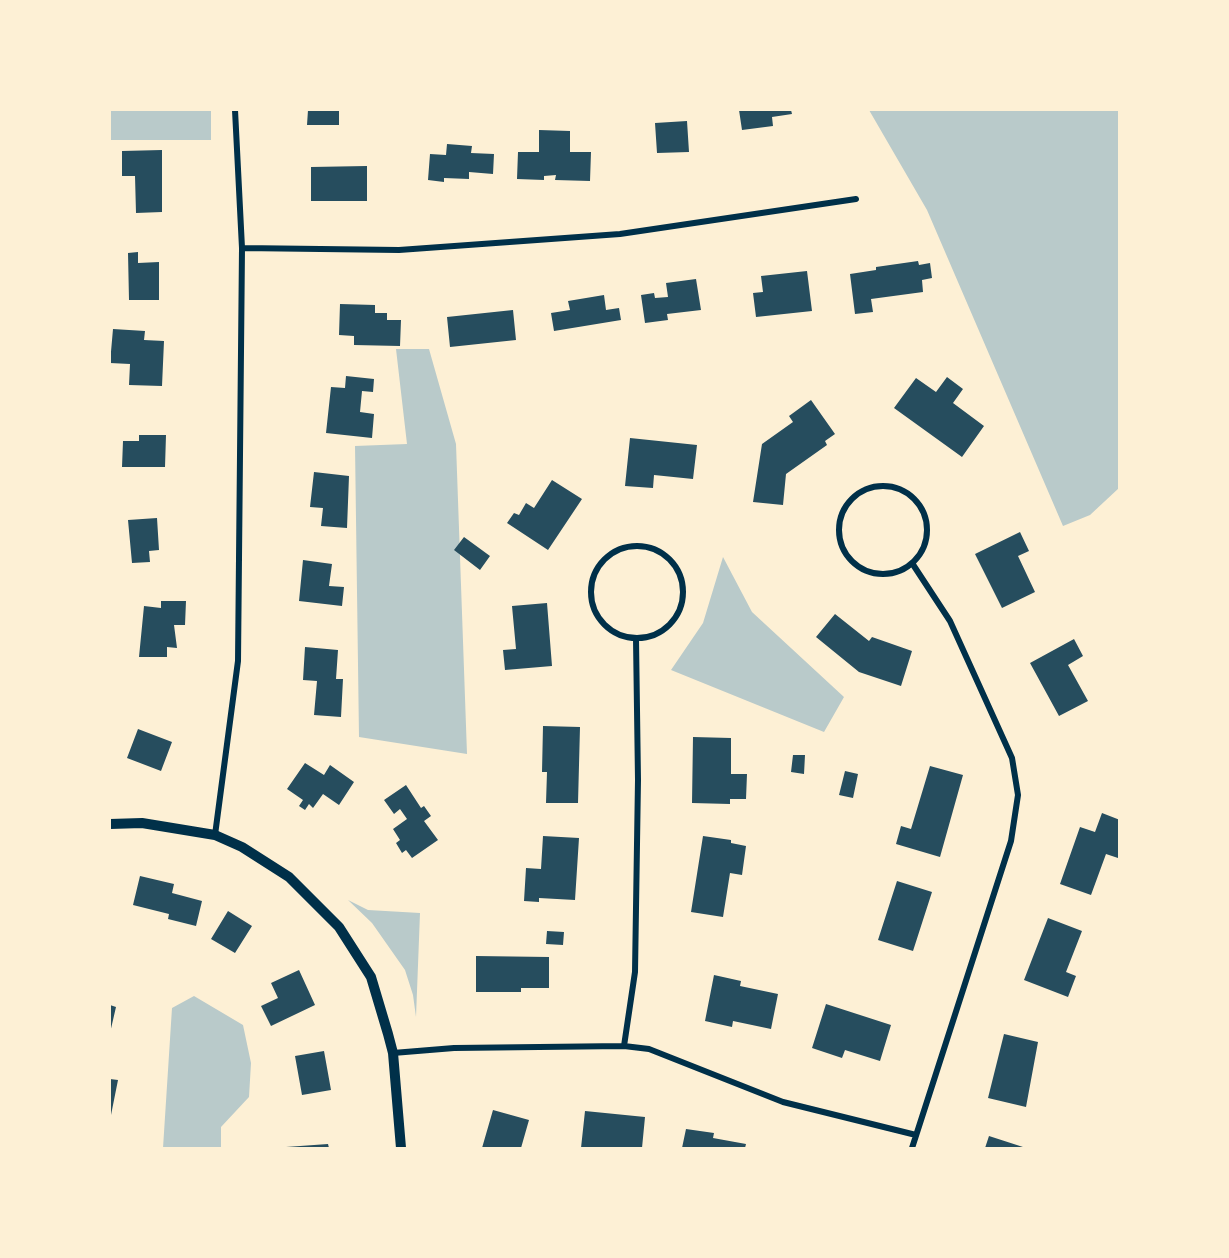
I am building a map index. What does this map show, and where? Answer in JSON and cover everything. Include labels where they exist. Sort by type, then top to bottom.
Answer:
[{"type":"street","points":[[215,835],[238,661],[242,248],[235,110]]},
{"type":"street","points":[[242,248],[399,250],[620,234],[856,199]]},
{"type":"street","points":[[885,485],[900,488],[912,496],[922,508],[927,522],[927,537],[922,551],[912,563],[899,571],[883,574],[868,572],[854,564],[844,552],[839,537],[839,521],[845,506],[856,494],[870,487],[885,485]]},
{"type":"street","points":[[640,545],[654,549],[672,562],[682,580],[684,594],[674,621],[650,637],[636,639],[608,630],[598,619],[592,606],[590,590],[593,576],[606,558],[625,547],[640,545]]},
{"type":"street","points":[[912,563],[955,632],[1012,758],[1018,795],[1011,841],[912,1149]]},
{"type":"street","points":[[624,1046],[635,972],[638,780],[636,639]]},
{"type":"street","points":[[110,824],[142,823],[215,835],[242,847],[289,877],[339,927],[371,977],[393,1053],[401,1149]]},
{"type":"street","points":[[393,1053],[454,1048],[624,1046],[649,1049],[783,1102],[916,1136]]},
{"type":"shaded area","points":[[110,110],[211,110],[211,140],[110,140]]},
{"type":"shaded area","points":[[869,110],[1119,110],[1119,488],[1090,515],[1063,526],[927,210]]},
{"type":"shaded area","points":[[396,349],[429,349],[456,444],[467,754],[359,737],[355,446],[407,444]]},
{"type":"shaded area","points":[[723,557],[752,612],[844,697],[824,732],[671,670],[703,623]]},
{"type":"shaded area","points":[[348,900],[368,910],[420,913],[416,1017],[413,995],[405,970],[372,923]]},
{"type":"shaded area","points":[[194,996],[243,1025],[251,1063],[249,1097],[221,1127],[221,1148],[163,1148],[172,1008]]},
{"type":"building","points":[[308,110],[339,110],[339,125],[307,125]]},
{"type":"building","points":[[739,110],[791,110],[792,114],[772,117],[773,126],[742,130]]},
{"type":"building","points":[[687,121],[689,152],[657,153],[655,123]]},
{"type":"building","points":[[539,130],[570,131],[570,152],[591,152],[590,181],[555,180],[556,175],[544,176],[544,180],[517,179],[518,152],[539,152]]},
{"type":"building","points":[[447,144],[472,146],[471,153],[494,154],[493,174],[469,172],[469,179],[444,178],[444,182],[428,180],[430,154],[446,155]]},
{"type":"building","points":[[162,150],[162,212],[136,213],[135,176],[122,176],[122,151]]},
{"type":"building","points":[[367,166],[367,201],[311,201],[311,167]]},
{"type":"building","points":[[138,252],[138,263],[159,262],[159,300],[129,300],[128,253]]},
{"type":"building","points":[[918,261],[919,265],[930,263],[932,278],[922,280],[923,292],[871,299],[873,312],[855,314],[850,274],[876,270],[876,267]]},
{"type":"building","points":[[807,271],[812,311],[756,317],[753,293],[763,292],[761,276]]},
{"type":"building","points":[[696,279],[701,310],[667,314],[668,320],[645,323],[641,295],[654,293],[655,298],[668,297],[666,283]]},
{"type":"building","points":[[604,295],[606,310],[619,308],[621,320],[554,331],[551,313],[570,310],[568,301]]},
{"type":"building","points":[[340,304],[375,305],[375,313],[387,313],[387,320],[401,320],[400,346],[354,345],[354,336],[339,335]]},
{"type":"building","points":[[513,310],[516,340],[450,347],[447,317]]},
{"type":"building","points":[[113,329],[145,331],[144,340],[164,341],[162,386],[129,385],[130,364],[110,363]]},
{"type":"building","points":[[346,376],[374,379],[373,392],[362,391],[360,412],[374,414],[372,438],[326,433],[331,387],[345,388]]},
{"type":"building","points":[[947,377],[963,389],[953,403],[984,426],[962,457],[894,408],[916,378],[936,392]]},
{"type":"building","points":[[811,400],[835,434],[825,441],[827,445],[786,474],[783,505],[753,502],[762,444],[793,422],[789,416]]},
{"type":"building","points":[[139,435],[166,435],[165,467],[122,467],[123,441],[139,441]]},
{"type":"building","points":[[630,438],[697,445],[693,479],[654,475],[653,488],[625,486]]},
{"type":"building","points":[[314,472],[349,476],[347,528],[321,526],[323,508],[310,507]]},
{"type":"building","points":[[552,480],[582,499],[548,550],[507,523],[514,513],[519,515],[526,503],[534,508]]},
{"type":"building","points":[[157,518],[159,550],[149,551],[150,562],[132,563],[128,520]]},
{"type":"building","points":[[1020,532],[1029,551],[1018,556],[1035,592],[1002,608],[975,554]]},
{"type":"building","points":[[464,537],[490,556],[480,570],[454,550]]},
{"type":"building","points":[[303,560],[332,564],[329,586],[344,587],[342,606],[299,601]]},
{"type":"building","points":[[161,601],[186,601],[185,625],[174,625],[177,648],[167,647],[167,657],[139,657],[144,606],[161,608]]},
{"type":"building","points":[[547,603],[552,666],[505,670],[503,650],[516,649],[512,606]]},
{"type":"building","points":[[835,614],[869,641],[872,637],[912,651],[901,686],[859,672],[816,637]]},
{"type":"building","points":[[1074,639],[1083,656],[1068,665],[1088,701],[1059,716],[1030,663]]},
{"type":"building","points":[[305,647],[338,650],[336,679],[343,679],[341,717],[314,715],[317,681],[303,680]]},
{"type":"building","points":[[543,726],[580,727],[578,803],[546,803],[547,772],[542,772]]},
{"type":"building","points":[[138,729],[172,742],[161,771],[127,758]]},
{"type":"building","points":[[693,737],[731,738],[731,774],[747,774],[746,799],[730,799],[730,804],[692,803]]},
{"type":"building","points":[[793,755],[805,755],[804,774],[791,772]]},
{"type":"building","points":[[305,763],[324,775],[330,765],[354,782],[339,805],[323,794],[313,808],[309,804],[305,810],[299,806],[303,800],[287,789]]},
{"type":"building","points":[[930,766],[963,775],[940,857],[896,844],[901,826],[911,829]]},
{"type":"building","points":[[845,771],[858,774],[853,798],[839,795]]},
{"type":"building","points":[[406,785],[421,808],[424,806],[431,816],[424,821],[438,840],[412,858],[406,850],[402,853],[396,843],[400,840],[393,829],[407,819],[400,809],[394,814],[384,800]]},
{"type":"building","points":[[1102,813],[1120,820],[1120,855],[1118,858],[1106,854],[1091,895],[1060,884],[1080,827],[1095,832]]},
{"type":"building","points":[[543,836],[579,838],[575,900],[539,898],[539,902],[524,901],[526,868],[541,869]]},
{"type":"building","points":[[703,836],[731,840],[731,843],[746,846],[742,875],[730,873],[723,917],[691,912]]},
{"type":"building","points":[[140,876],[174,884],[172,893],[202,901],[196,926],[168,919],[169,914],[133,905]]},
{"type":"building","points":[[897,881],[932,892],[913,951],[878,940]]},
{"type":"building","points":[[228,911],[252,926],[235,953],[211,939]]},
{"type":"building","points":[[1048,918],[1082,931],[1066,972],[1076,976],[1068,997],[1024,980]]},
{"type":"building","points":[[547,931],[564,932],[563,945],[546,944]]},
{"type":"building","points":[[476,956],[549,957],[549,988],[521,988],[521,992],[476,992]]},
{"type":"building","points":[[299,970],[315,1005],[271,1026],[261,1006],[278,998],[271,983]]},
{"type":"building","points":[[714,975],[741,981],[740,986],[778,994],[771,1029],[733,1021],[732,1027],[705,1021]]},
{"type":"building","points":[[826,1004],[891,1025],[880,1061],[845,1050],[842,1058],[812,1048]]},
{"type":"building","points":[[110,1005],[116,1007],[110,1033]]},
{"type":"building","points":[[1004,1034],[1038,1042],[1026,1107],[988,1098]]},
{"type":"building","points":[[324,1051],[331,1090],[302,1095],[295,1056]]},
{"type":"building","points":[[110,1079],[118,1080],[111,1115],[110,1115]]},
{"type":"building","points":[[493,1110],[529,1120],[521,1148],[482,1148]]},
{"type":"building","points":[[585,1111],[645,1117],[642,1148],[581,1148]]},
{"type":"building","points":[[686,1129],[714,1133],[713,1138],[746,1144],[745,1148],[682,1148]]},
{"type":"building","points":[[989,1136],[1023,1147],[985,1148]]},
{"type":"building","points":[[328,1144],[329,1148],[286,1147]]}]
